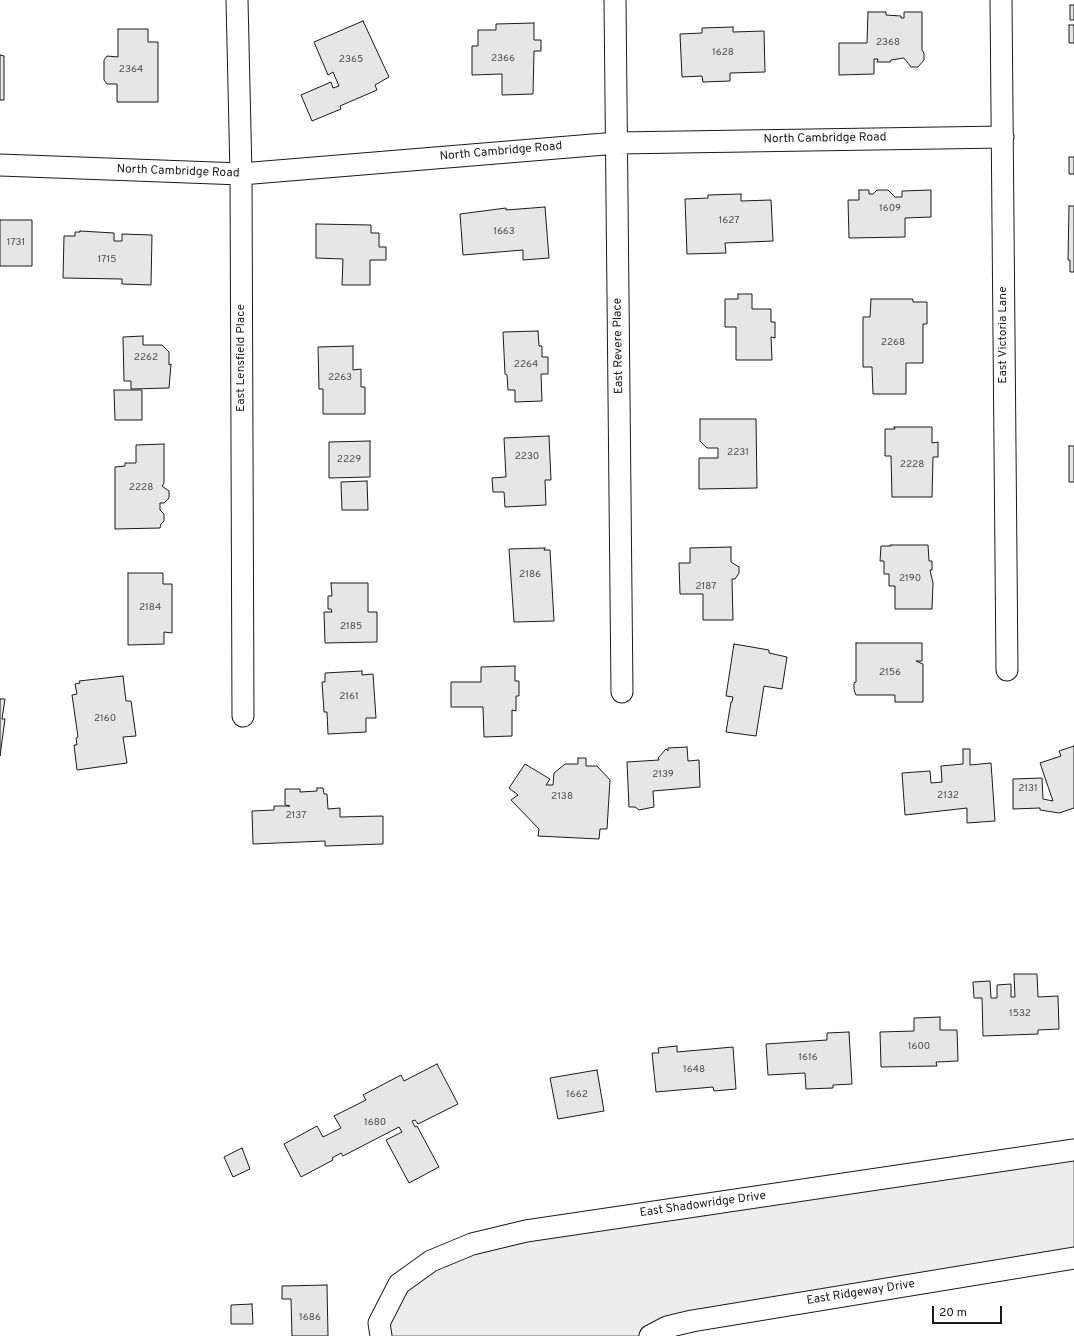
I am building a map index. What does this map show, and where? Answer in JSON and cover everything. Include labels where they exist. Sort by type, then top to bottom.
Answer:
[{"type":"street","name":"East Lensfield Place","points":[[237,0],[241,174],[243,716]]},
{"type":"street","name":"East Revere Place","points":[[616,0],[622,692]]},
{"type":"street","name":"East Victoria Lane","points":[[1001,0],[1007,670]]},
{"type":"street","name":"North Cambridge Road","points":[[0,165],[241,174],[617,143],[1003,137]]},
{"type":"street","name":"East Shadowridge Drive","points":[[381,1336],[379,1323],[399,1284],[431,1261],[472,1244],[526,1231],[1074,1150]]},
{"type":"street","name":"East Ridgeway Drive","points":[[650,1336],[667,1327],[692,1321],[1074,1258]]},
{"type":"shaded area","points":[[1074,1150],[1074,1258],[650,1336],[381,1336],[399,1284],[472,1244]]},
{"type":"building","points":[[1070,5],[1074,5],[1074,20],[1070,20]]},
{"type":"building","points":[[868,12],[886,12],[886,15],[901,16],[901,18],[904,18],[904,12],[922,12],[922,50],[924,53],[924,60],[918,67],[911,67],[904,58],[891,60],[890,62],[877,62],[878,59],[874,59],[874,74],[839,75],[839,43],[867,43]]},
{"type":"building","points":[[363,21],[389,77],[375,85],[377,90],[340,106],[341,109],[312,121],[301,95],[331,82],[333,88],[339,86],[333,72],[328,75],[314,42]]},
{"type":"building","points":[[534,23],[534,40],[541,40],[541,51],[534,51],[533,94],[502,95],[502,74],[472,75],[472,46],[478,46],[478,30],[496,30],[496,24]]},
{"type":"building","points":[[1069,25],[1074,25],[1074,43],[1069,43]]},
{"type":"building","points":[[733,27],[733,32],[764,31],[765,72],[730,73],[730,81],[703,82],[702,76],[682,77],[680,34],[702,33],[702,28]]},
{"type":"building","points":[[118,29],[148,29],[148,42],[158,42],[158,102],[117,102],[117,84],[107,84],[104,80],[104,60],[107,56],[118,57]]},
{"type":"building","points":[[0,55],[4,56],[4,100],[0,100]]},
{"type":"building","points":[[1069,157],[1074,157],[1074,174],[1069,174]]},
{"type":"building","points":[[859,190],[869,190],[869,194],[873,194],[877,190],[888,190],[895,197],[902,197],[902,191],[931,190],[931,217],[905,218],[905,237],[849,238],[848,200],[859,200]]},
{"type":"building","points":[[741,194],[741,201],[771,200],[773,241],[725,243],[726,253],[687,254],[685,199],[708,198],[708,195]]},
{"type":"building","points":[[1069,206],[1074,206],[1074,272],[1070,272],[1070,260],[1068,260]]},
{"type":"building","points":[[545,207],[549,258],[523,260],[523,250],[463,255],[460,214],[506,208],[506,210]]},
{"type":"building","points":[[0,220],[32,220],[32,266],[0,266]]},
{"type":"building","points":[[316,224],[371,225],[371,233],[379,233],[379,247],[386,247],[386,260],[370,260],[370,285],[342,285],[343,259],[316,258]]},
{"type":"building","points":[[75,232],[114,233],[114,241],[122,241],[122,234],[152,235],[151,285],[122,284],[122,279],[63,278],[64,236],[75,236]]},
{"type":"building","points":[[738,294],[752,294],[752,309],[771,309],[771,322],[775,322],[775,338],[771,337],[772,360],[736,360],[736,327],[725,327],[725,299],[738,299]]},
{"type":"building","points":[[871,299],[913,299],[913,302],[927,302],[927,324],[923,324],[923,363],[906,363],[906,394],[873,394],[872,367],[863,367],[863,317],[870,317]]},
{"type":"building","points":[[538,331],[539,346],[542,346],[542,357],[548,357],[548,374],[541,374],[542,401],[515,402],[515,390],[508,390],[507,375],[505,374],[503,332]]},
{"type":"building","points":[[143,336],[143,345],[162,345],[169,352],[169,365],[171,364],[169,388],[131,389],[131,381],[124,381],[123,337]]},
{"type":"building","points":[[353,346],[353,370],[361,369],[361,387],[365,387],[365,414],[323,414],[323,389],[319,389],[318,347]]},
{"type":"building","points":[[114,390],[142,390],[142,420],[115,420]]},
{"type":"building","points":[[700,419],[756,419],[757,488],[699,489],[699,458],[718,458],[718,448],[707,448],[700,441]]},
{"type":"building","points":[[894,427],[932,427],[932,443],[938,442],[938,457],[933,457],[932,497],[892,497],[891,456],[885,456],[885,429],[895,429]]},
{"type":"building","points":[[549,436],[551,480],[545,480],[546,505],[505,507],[504,492],[493,492],[492,478],[506,477],[504,438]]},
{"type":"building","points":[[370,441],[370,477],[329,478],[329,442]]},
{"type":"building","points":[[164,444],[164,483],[162,486],[169,491],[169,498],[164,503],[160,503],[160,510],[164,514],[164,521],[160,528],[115,529],[115,467],[125,466],[125,463],[136,463],[136,445]]},
{"type":"building","points":[[1069,446],[1074,446],[1074,482],[1069,482]]},
{"type":"building","points":[[367,481],[368,510],[342,510],[341,482]]},
{"type":"building","points":[[928,545],[929,561],[932,561],[932,570],[930,570],[933,583],[932,609],[895,609],[895,586],[889,586],[889,574],[884,574],[884,561],[880,561],[881,546]]},
{"type":"building","points":[[731,547],[731,562],[739,567],[739,573],[735,579],[732,579],[733,620],[703,620],[703,594],[680,594],[679,563],[690,563],[690,548]]},
{"type":"building","points":[[545,548],[544,550],[550,550],[554,621],[514,622],[509,549]]},
{"type":"building","points":[[128,573],[163,573],[163,584],[172,584],[172,633],[164,632],[164,644],[128,645]]},
{"type":"building","points":[[331,583],[368,583],[368,612],[377,612],[377,642],[325,643],[324,612],[332,612],[331,609],[328,609],[328,596],[332,596]]},
{"type":"building","points":[[856,643],[922,643],[922,661],[916,661],[923,664],[923,702],[895,702],[895,695],[856,695],[854,683],[856,682]]},
{"type":"building","points":[[734,644],[769,650],[769,653],[787,657],[782,689],[764,686],[756,736],[726,732],[733,697],[726,696]]},
{"type":"building","points":[[515,666],[515,681],[519,681],[519,696],[516,696],[516,711],[512,710],[512,736],[484,737],[483,707],[451,707],[451,682],[481,682],[481,667]]},
{"type":"building","points":[[362,671],[362,675],[373,674],[376,718],[366,718],[366,732],[328,734],[327,712],[324,712],[322,682],[325,682],[325,673]]},
{"type":"building","points":[[123,676],[126,701],[131,701],[136,736],[123,737],[127,763],[77,770],[74,745],[77,745],[76,738],[78,737],[72,695],[77,694],[75,684],[80,683],[79,681]]},
{"type":"building","points":[[0,699],[5,699],[2,719],[5,719],[0,756]]},
{"type":"building","points":[[1074,746],[1074,808],[1059,813],[1040,810],[1040,808],[1013,809],[1013,779],[1042,778],[1043,799],[1053,801],[1040,763],[1061,756],[1059,751]]},
{"type":"building","points":[[687,747],[688,761],[699,760],[700,787],[653,791],[654,807],[639,810],[635,807],[629,807],[627,762],[659,760],[658,758],[666,749],[668,751],[668,748]]},
{"type":"building","points":[[963,749],[970,749],[970,765],[991,763],[995,821],[967,823],[967,808],[905,815],[902,773],[930,771],[931,783],[942,782],[941,766],[963,764]]},
{"type":"building","points":[[578,758],[586,758],[586,766],[597,766],[610,780],[607,829],[600,829],[599,839],[538,836],[539,829],[511,800],[518,795],[509,788],[525,764],[550,779],[546,785],[553,785],[554,773],[565,764],[578,764]]},
{"type":"building","points":[[317,788],[323,788],[324,794],[327,794],[328,809],[340,808],[340,817],[383,816],[383,844],[325,846],[325,841],[253,844],[252,811],[274,810],[274,806],[290,806],[285,805],[285,789],[300,789],[300,792],[317,791]]},
{"type":"building","points":[[1014,974],[1037,974],[1038,997],[1058,996],[1059,1029],[1038,1030],[1038,1034],[983,1036],[982,998],[974,998],[973,982],[990,981],[991,998],[997,998],[997,985],[1011,984],[1011,997],[1015,997]]},
{"type":"building","points":[[940,1017],[940,1030],[957,1030],[958,1061],[936,1062],[937,1066],[881,1067],[880,1032],[914,1031],[914,1018]]},
{"type":"building","points":[[849,1032],[852,1084],[833,1085],[833,1088],[806,1089],[805,1073],[768,1075],[766,1044],[827,1040],[827,1033]]},
{"type":"building","points":[[677,1046],[677,1052],[733,1047],[736,1089],[714,1091],[713,1087],[656,1092],[652,1053],[659,1053],[658,1048]]},
{"type":"building","points":[[437,1064],[458,1104],[418,1124],[415,1120],[412,1121],[415,1127],[417,1126],[439,1167],[409,1183],[386,1140],[402,1132],[399,1127],[343,1156],[341,1153],[332,1158],[333,1160],[301,1177],[284,1144],[317,1126],[323,1137],[341,1128],[334,1116],[366,1100],[363,1095],[401,1075],[404,1081]]},
{"type":"building","points":[[597,1070],[604,1111],[558,1119],[550,1078]]},
{"type":"building","points":[[242,1148],[250,1169],[233,1177],[224,1157]]},
{"type":"building","points":[[327,1285],[328,1336],[292,1336],[291,1299],[282,1299],[282,1286]]},
{"type":"building","points":[[252,1304],[253,1324],[231,1324],[231,1305]]}]
